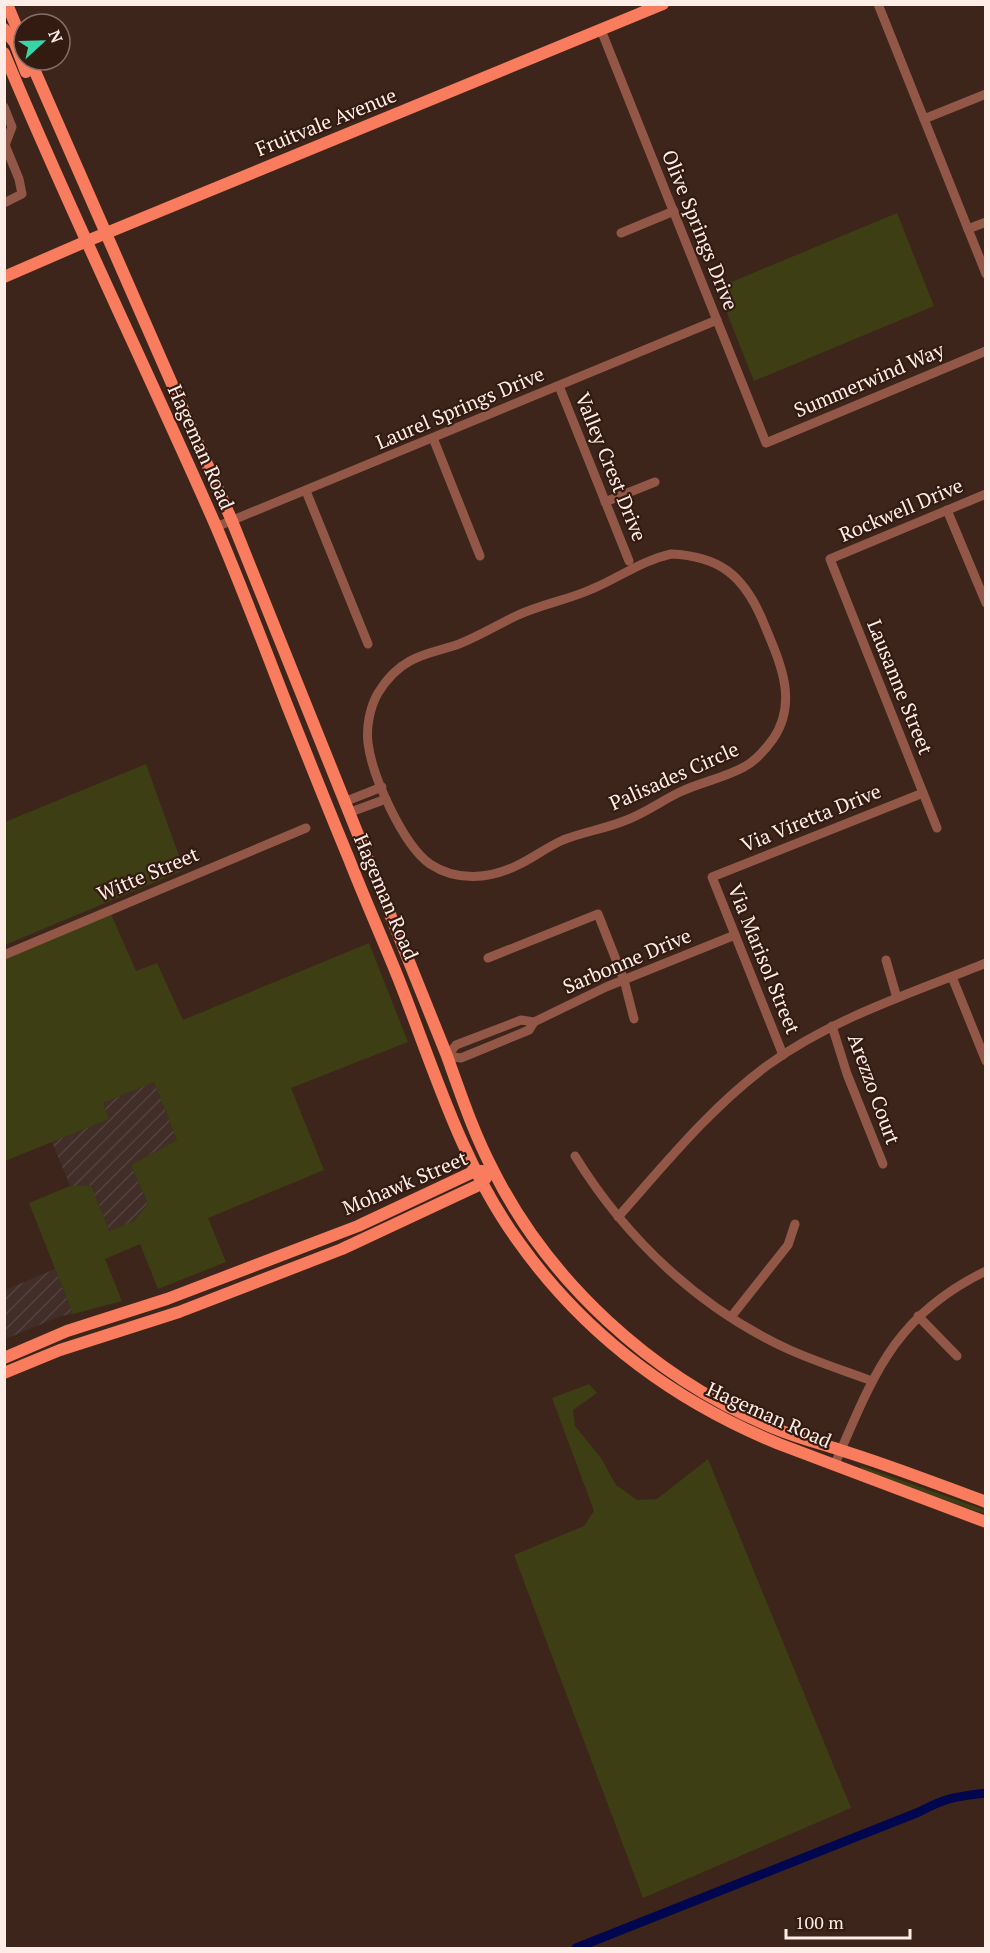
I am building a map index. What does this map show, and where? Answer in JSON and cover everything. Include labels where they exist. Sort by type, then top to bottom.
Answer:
[{"type":"main road","name":"Fruitvale Avenue","points":[[4,277],[663,4]]},
{"type":"main road","points":[[4,29],[15,43],[34,90],[52,114]]},
{"type":"main road","name":"Hageman Road","points":[[4,53],[216,527],[398,978],[454,1124],[481,1184],[516,1239],[540,1271],[587,1322],[617,1349],[673,1390],[724,1420],[779,1444],[986,1522]]},
{"type":"main road","name":"Hageman Road","points":[[35,72],[232,521],[470,1118],[493,1171],[527,1225],[556,1265],[601,1314],[657,1361],[712,1398],[792,1436],[841,1450],[986,1502]]},
{"type":"main road","points":[[137,352],[162,377],[181,419],[189,426]]},
{"type":"main road","points":[[300,736],[312,746],[334,800],[346,807]]},
{"type":"main road","points":[[398,978],[415,1001],[437,1053],[447,1056]]},
{"type":"main road","name":"Mohawk Street","points":[[4,1358],[67,1331],[167,1299],[347,1230],[475,1171],[493,1171]]},
{"type":"main road","name":"Mohawk Street","points":[[4,1372],[60,1350],[179,1312],[342,1249],[481,1184],[493,1171]]},
{"type":"street","points":[[878,4],[986,274]]},
{"type":"street","name":"Olive Springs Drive","points":[[601,30],[766,443]]},
{"type":"street","points":[[924,119],[986,94]]},
{"type":"street","points":[[4,107],[12,127],[5,145],[19,178],[22,194],[4,203]]},
{"type":"street","points":[[621,233],[674,211]]},
{"type":"street","points":[[968,229],[986,222]]},
{"type":"street","name":"Laurel Springs Drive","points":[[216,527],[717,320]]},
{"type":"street","name":"Summerwind Way","points":[[766,443],[986,351]]},
{"type":"street","name":"Valley Crest Drive","points":[[559,386],[629,561]]},
{"type":"street","points":[[433,438],[480,556]]},
{"type":"street","points":[[605,502],[655,482]]},
{"type":"street","points":[[306,491],[368,644]]},
{"type":"street","name":"Rockwell Drive","points":[[830,559],[986,494]]},
{"type":"street","points":[[947,510],[986,603]]},
{"type":"street","name":"Palisades Circle","points":[[671,554],[692,555],[712,561],[730,571],[745,586],[756,604],[780,663],[786,686],[785,709],[778,732],[765,751],[747,766],[680,792],[622,822],[561,841],[501,874],[477,877],[452,874],[430,864],[412,848],[382,788],[368,742],[368,718],[376,696],[390,676],[409,661],[478,637],[525,612],[593,589],[650,559],[671,554]]},
{"type":"street","name":"Lausanne Street","points":[[830,559],[937,828]]},
{"type":"street","points":[[346,807],[368,793],[382,788]]},
{"type":"street","points":[[368,793],[372,804]]},
{"type":"street","name":"Via Viretta Drive","points":[[712,877],[923,793]]},
{"type":"street","points":[[346,807],[372,804],[386,799]]},
{"type":"street","name":"Witte Street","points":[[4,955],[306,828]]},
{"type":"street","name":"Via Marisol Street","points":[[712,877],[783,1055]]},
{"type":"street","points":[[489,958],[598,914],[624,980],[634,1019]]},
{"type":"street","name":"Sarbonne Drive","points":[[447,1056],[461,1058],[529,1030],[534,1022],[624,980],[735,936]]},
{"type":"street","points":[[886,960],[897,998]]},
{"type":"street","points":[[618,1217],[716,1109],[742,1085],[783,1055],[832,1026],[986,963]]},
{"type":"street","points":[[952,977],[986,1061]]},
{"type":"street","name":"Sarbonne Drive","points":[[447,1056],[456,1045],[521,1020],[534,1022]]},
{"type":"street","name":"Arezzo Court","points":[[832,1026],[847,1074],[883,1164]]},
{"type":"street","points":[[575,1156],[618,1217],[664,1266],[697,1293],[731,1317],[790,1350],[872,1381]]},
{"type":"street","points":[[731,1317],[788,1245],[795,1224]]},
{"type":"street","points":[[834,1466],[872,1381],[893,1346],[918,1316],[951,1290],[986,1270]]},
{"type":"street","points":[[918,1316],[957,1356]]},
{"type":"shaded area","points":[[897,213],[934,306],[754,381],[717,288]]},
{"type":"shaded area","points":[[146,764],[184,870],[5,945],[5,822]]},
{"type":"shaded area","points":[[111,914],[136,971],[157,963],[183,1020],[369,943],[408,1042],[291,1088],[324,1170],[208,1218],[226,1262],[158,1289],[140,1244],[105,1259],[122,1301],[73,1314],[29,1203],[70,1186],[91,1185],[109,1231],[134,1221],[148,1204],[131,1165],[177,1140],[154,1082],[103,1103],[109,1119],[5,1161],[5,959]]},
{"type":"shaded area","points":[[154,1082],[177,1140],[131,1165],[148,1204],[134,1221],[109,1231],[91,1185],[70,1186],[52,1142],[109,1119],[103,1103]]},
{"type":"shaded area","points":[[55,1269],[73,1314],[61,1316],[8,1338],[5,1336],[5,1290]]},
{"type":"shaded area","points":[[589,1384],[597,1393],[573,1410],[575,1426],[601,1458],[616,1485],[637,1500],[657,1499],[708,1459],[851,1808],[643,1898],[514,1555],[584,1526],[594,1511],[552,1398]]},
{"type":"shaded area","points":[[861,1466],[985,1510],[985,1514],[873,1475]]},
{"type":"waterway","points":[[576,1948],[919,1812],[944,1800],[986,1793]]}]
